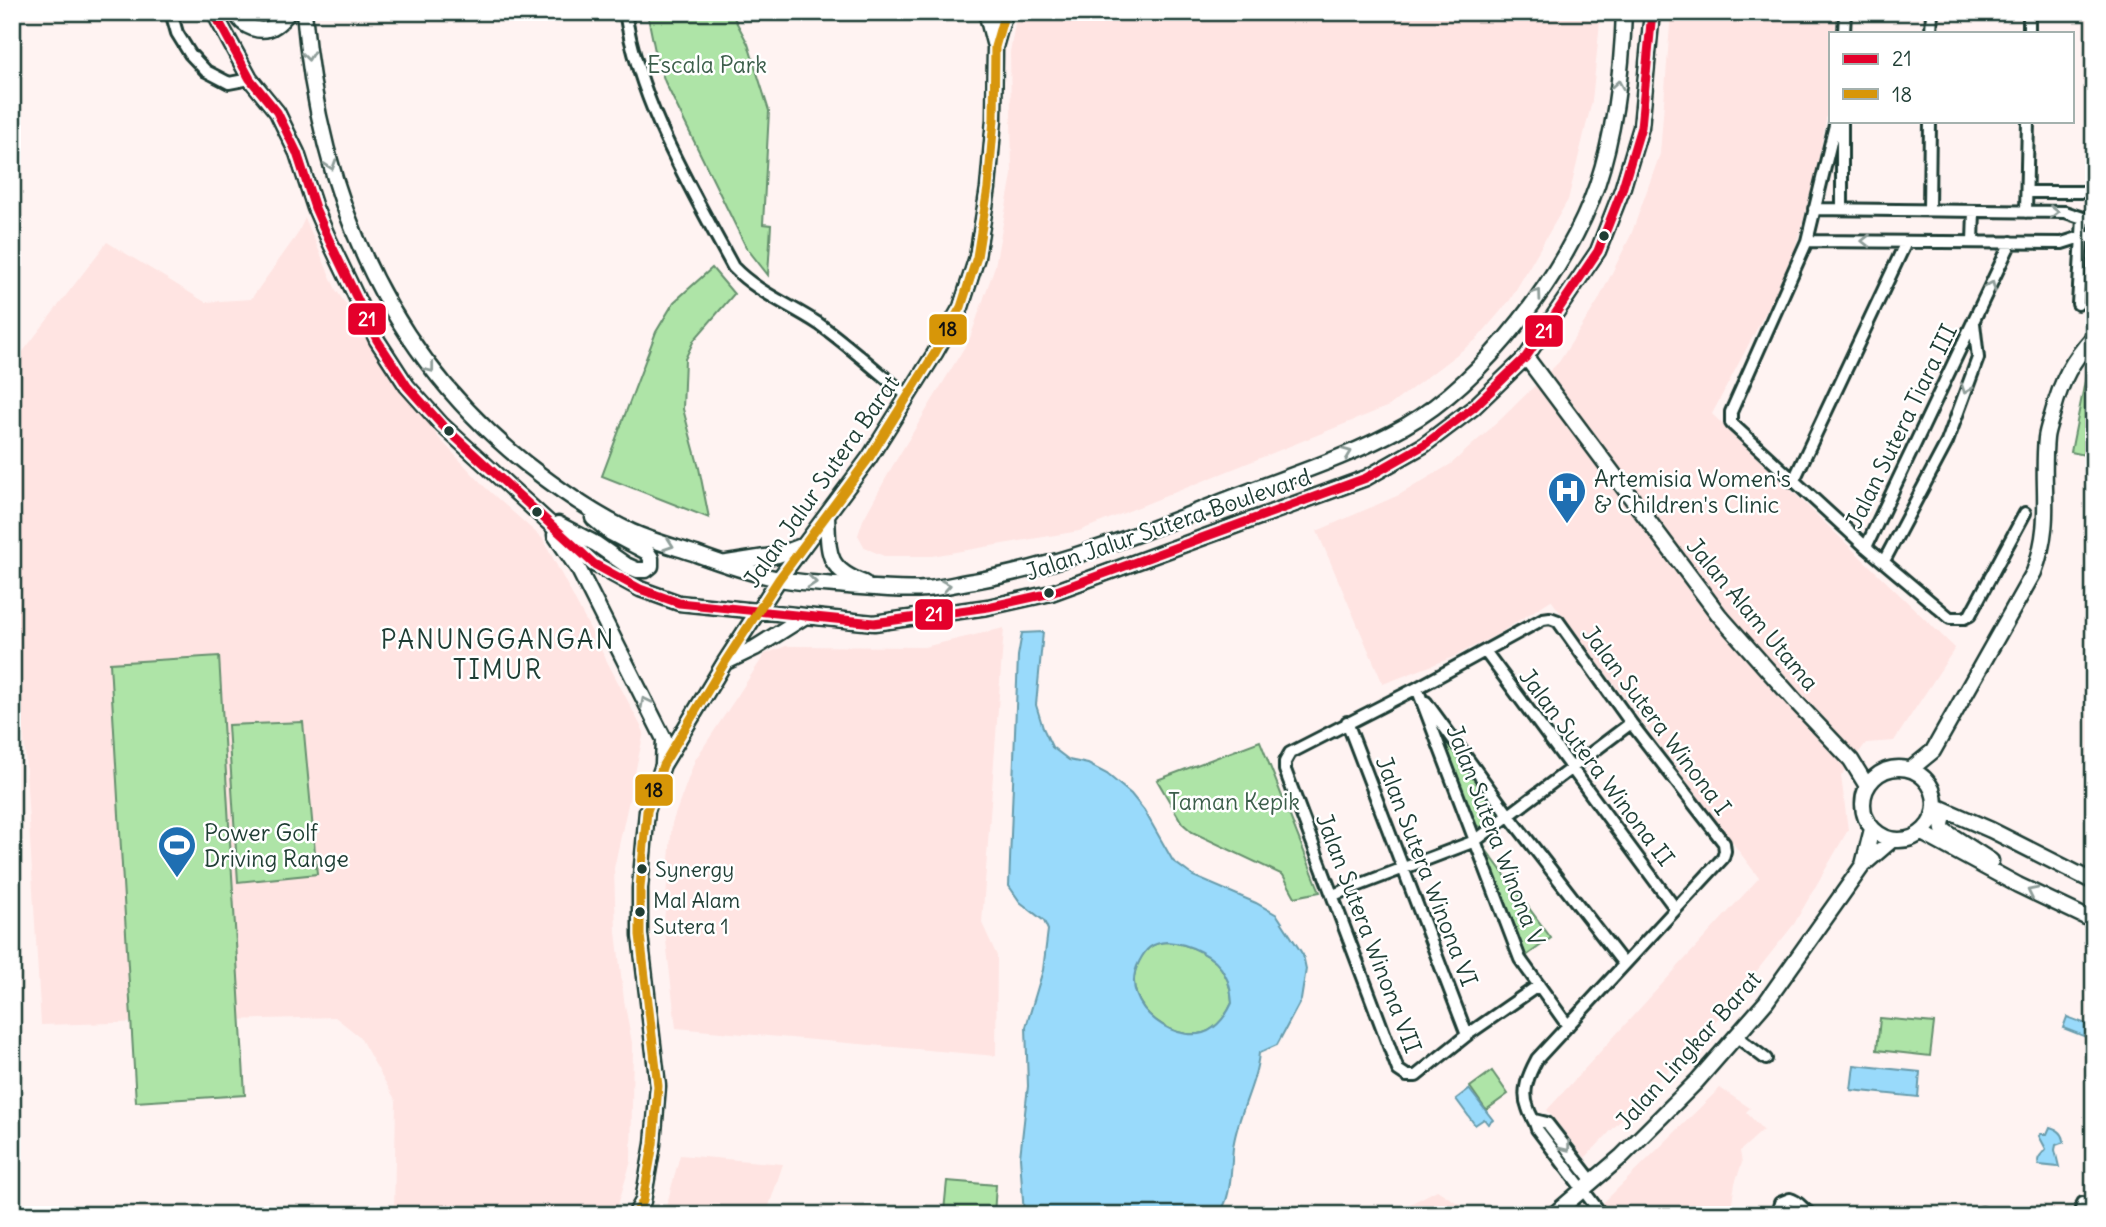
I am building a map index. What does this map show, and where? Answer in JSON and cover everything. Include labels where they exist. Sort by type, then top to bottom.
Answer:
[{"type":"main road","name":"Jalan Jalur Sutera Boulevard","points":[[217,12],[218,20],[250,79],[277,112],[297,153],[315,208],[377,341],[407,386],[442,425],[594,564],[640,589],[679,603],[874,623],[988,607],[1051,593],[1366,478],[1424,445],[1444,430],[1499,385],[1526,357],[1598,251],[1622,190],[1641,127],[1652,12]]},
{"type":"main road","points":[[236,12],[237,17],[248,27],[263,31],[276,25],[289,12]]},
{"type":"main road","name":"Jalan Jalur Sutera Boulevard","points":[[304,12],[314,99],[323,141],[359,245],[380,289],[430,369],[489,434],[560,491],[630,531],[722,564],[779,579],[878,588],[926,589],[1049,565],[1153,529],[1358,449],[1408,424],[1456,389],[1507,335],[1573,242],[1597,185],[1612,121],[1623,57],[1624,12]]},
{"type":"main road","name":"Jalan Jalur Sutera Barat","points":[[986,12],[995,47]]},
{"type":"main road","name":"Jalan Jalur Sutera Barat","points":[[635,1215],[643,1201],[653,1144],[658,1086],[640,935],[640,888],[647,811],[663,765],[725,662],[779,579],[869,458],[961,307],[977,257],[988,188],[994,119],[995,47],[1005,12]]},
{"type":"main road","points":[[1911,769],[1933,751],[2034,572],[2042,551],[2046,523],[2046,437],[2062,383],[2074,359],[2094,336]]},
{"type":"main road","name":"Jalan Alam Utama","points":[[1526,357],[1719,615],[1851,760],[1867,786]]},
{"type":"main road","points":[[542,515],[596,544],[626,565],[637,570],[646,570],[651,566],[651,558],[647,552],[611,533],[560,491]]},
{"type":"main road","points":[[542,515],[579,570],[664,739],[663,765]]},
{"type":"main road","points":[[827,516],[830,556],[844,575],[878,588]]},
{"type":"main road","points":[[722,564],[778,555],[804,545]]},
{"type":"main road","points":[[725,662],[755,648],[804,617]]},
{"type":"main road","points":[[1930,784],[1933,751]]},
{"type":"main road","points":[[1851,760],[1885,770]]},
{"type":"main road","points":[[1943,809],[1922,833],[1902,841],[1892,840],[1880,836],[1872,829],[1864,816],[1863,800],[1867,786],[1885,770],[1898,767],[1911,769],[1922,775],[1943,809],[1943,830],[1991,860],[2002,877]]},
{"type":"main road","points":[[1943,809],[2094,882]]},
{"type":"main road","name":"Jalan Lingkar Barat","points":[[1863,865],[1872,829]]},
{"type":"main road","points":[[1922,833],[2002,877],[2094,921]]},
{"type":"main road","name":"Jalan Lingkar Barat","points":[[1553,1215],[1656,1123],[1737,1037],[1766,1002],[1863,865],[1892,840]]},
{"type":"street","points":[[172,12],[177,33],[190,54],[206,71],[229,83],[250,79]]},
{"type":"street","points":[[625,12],[630,44],[659,127],[733,267],[747,282],[820,325],[908,396]]},
{"type":"street","points":[[1844,32],[1845,12]]},
{"type":"street","points":[[1931,32],[1932,12]]},
{"type":"street","points":[[2029,12],[2029,32]]},
{"type":"street","points":[[1836,122],[1807,241],[1730,418],[1734,429],[1950,618],[1970,615],[2025,513]]},
{"type":"street","points":[[1842,122],[1842,209]]},
{"type":"street","points":[[1929,210],[1930,122]]},
{"type":"street","points":[[2026,212],[2028,122]]},
{"type":"street","points":[[2027,191],[2094,192]]},
{"type":"street","points":[[1814,209],[2065,212],[2088,218],[2081,237],[2078,304]]},
{"type":"street","points":[[1973,242],[1974,211]]},
{"type":"street","points":[[1807,241],[2062,243],[2081,237],[2094,237]]},
{"type":"street","points":[[1793,482],[1906,242]]},
{"type":"street","name":"Jalan Sutera Tiara III","points":[[1866,547],[2011,242]]},
{"type":"street","name":"Jalan Sutera Tiara III","points":[[1884,562],[1947,442],[1978,358],[1974,323]]},
{"type":"street","name":"Jalan Sutera Winona I","points":[[1485,651],[1542,619],[1558,621],[1631,723],[1724,843],[1723,858],[1675,908]]},
{"type":"street","points":[[1347,722],[1485,651]]},
{"type":"street","name":"Jalan Sutera Winona II","points":[[1485,651],[1675,908]]},
{"type":"street","points":[[1417,688],[1510,817],[1624,964]]},
{"type":"street","name":"Jalan Sutera Winona V","points":[[1417,688],[1520,959],[1568,1026]]},
{"type":"street","name":"Jalan Sutera Winona VII","points":[[1347,722],[1290,753],[1285,762],[1285,770],[1398,1070],[1407,1076],[1416,1076],[1467,1035]]},
{"type":"street","name":"Jalan Sutera Winona VI","points":[[1347,722],[1467,1035]]},
{"type":"street","points":[[1333,895],[1475,841],[1631,723]]},
{"type":"street","points":[[1602,1215],[1588,1185],[1547,1123],[1535,1120],[1528,1109],[1527,1079],[1537,1059],[1675,908]]},
{"type":"street","points":[[1467,1035],[1539,985]]},
{"type":"street","points":[[1737,1037],[1766,1059]]},
{"type":"street","points":[[1777,1215],[1780,1203],[1790,1199],[1796,1200],[1801,1208],[1812,1215]]},
{"type":"street","points":[[2079,1215],[2084,1203]]},
{"type":"shaded area","points":[[1017,12],[1601,12],[1592,101],[1568,200],[1510,300],[1477,339],[1389,406],[1079,531],[932,556],[884,556],[865,548],[858,535],[863,520],[970,338],[995,266],[1012,175],[1010,52]]},
{"type":"shaded area","points":[[1671,12],[1836,12],[1835,32],[1829,32],[1829,105],[1814,183],[1790,266],[1712,414],[1955,648],[1894,741],[1866,743],[1841,776],[1848,830],[1794,924],[1725,1011],[1585,1158],[1547,1110],[1759,878],[1551,600],[1498,634],[1451,658],[1383,684],[1317,531],[1399,495],[1451,464],[1559,362],[1598,301],[1631,235],[1660,154]]},
{"type":"shaded area","points":[[305,218],[336,290],[439,438],[486,488],[543,539],[644,732],[614,868],[616,932],[633,1048],[631,1161],[615,1215],[394,1215],[396,1101],[359,1036],[335,1017],[41,1025],[12,535],[12,366],[107,242],[205,302],[251,299],[297,235]]},
{"type":"shaded area","points":[[1004,628],[982,923],[997,956],[996,1056],[676,1028],[664,923],[672,823],[695,760],[765,654],[786,646],[924,647]]},
{"type":"shaded area","points":[[1720,1088],[1750,1108],[1746,1112],[1763,1130],[1740,1151],[1742,1163],[1735,1183],[1730,1215],[1612,1215],[1602,1204]]},
{"type":"shaded area","points":[[680,1155],[783,1164],[766,1215],[664,1215]]},
{"type":"shaded area","points":[[1437,1190],[1476,1215],[1389,1215]]},
{"type":"green space","name":"Escala Park","points":[[647,12],[731,12],[748,44],[769,111],[763,224],[771,225],[768,275],[746,247],[665,82],[656,56]]},
{"type":"green space","points":[[712,268],[734,294],[694,340],[685,359],[683,409],[709,518],[602,476],[656,332],[674,302]]},
{"type":"green space","points":[[2088,366],[2094,366],[2094,457],[2071,452]]},
{"type":"green space","name":"Power Golf Driving Range","points":[[219,656],[245,1095],[136,1102],[110,663]]},
{"type":"green space","points":[[303,722],[317,874],[238,882],[228,725]]},
{"type":"green space","name":"Taman Kepik","points":[[1260,741],[1320,892],[1295,897],[1283,875],[1192,832],[1182,823],[1157,780]]},
{"type":"green space","points":[[1447,742],[1498,809],[1497,818],[1484,828],[1475,825],[1445,743]]},
{"type":"green space","points":[[1484,847],[1551,938],[1526,956]]},
{"type":"green space","points":[[1167,942],[1192,948],[1208,956],[1227,978],[1232,1003],[1219,1023],[1200,1034],[1185,1034],[1170,1029],[1144,1008],[1136,994],[1134,978],[1139,961],[1153,945]]},
{"type":"green space","points":[[1880,1018],[1934,1023],[1930,1056],[1877,1050]]},
{"type":"green space","points":[[1492,1071],[1508,1094],[1486,1110],[1470,1087]]},
{"type":"green space","points":[[947,1181],[996,1185],[994,1215],[944,1211]]},
{"type":"water","points":[[1043,632],[1036,705],[1052,747],[1069,760],[1088,764],[1107,774],[1131,794],[1144,810],[1173,861],[1193,876],[1277,915],[1303,955],[1306,969],[1301,1000],[1277,1045],[1259,1053],[1235,1136],[1228,1194],[1216,1215],[1024,1215],[1020,1157],[1028,1086],[1026,1027],[1043,970],[1048,930],[1044,921],[1020,902],[1009,886],[1018,656],[1022,633]],"holes":[[[1175,943],[1208,956],[1221,968],[1229,985],[1232,1003],[1228,1010],[1216,1026],[1200,1034],[1185,1034],[1170,1029],[1144,1009],[1136,995],[1134,979],[1144,953],[1157,944]]]},
{"type":"water","points":[[2067,1017],[2094,1027],[2094,1040],[2063,1028]]},
{"type":"water","points":[[1854,1065],[1920,1072],[1918,1097],[1851,1090]]},
{"type":"water","points":[[1469,1089],[1493,1120],[1488,1124],[1484,1119],[1475,1125],[1456,1099]]},
{"type":"water","points":[[2050,1127],[2060,1132],[2064,1139],[2064,1142],[2056,1145],[2055,1150],[2059,1167],[2038,1163],[2039,1157],[2046,1149],[2039,1136],[2047,1134]]},
{"type":"transit line","name":"21","points":[[217,12],[218,20],[250,79],[277,112],[297,153],[329,240],[377,340],[407,386],[442,425],[594,564],[640,589],[679,603],[874,623],[988,607],[1051,593],[1366,478],[1424,445],[1473,408],[1526,357],[1598,251],[1622,190],[1641,127],[1652,12]]},
{"type":"transit line","name":"18","points":[[635,1215],[643,1201],[653,1144],[658,1086],[640,935],[640,888],[647,811],[663,765],[725,662],[779,579],[869,458],[961,307],[977,257],[988,188],[994,119],[995,47],[1005,12]]},
{"type":"place","name":"Artemisia Women's & Children's Clinic","points":[[1567,525]]},
{"type":"place","name":"Synergy","points":[[642,869]]},
{"type":"place","name":"Power Golf Driving Range","points":[[177,879]]},
{"type":"place","name":"Mal Alam Sutera 1","points":[[640,912]]},
{"type":"district","name":"PANUNGGANGAN TIMUR","points":[[498,654]]}]
